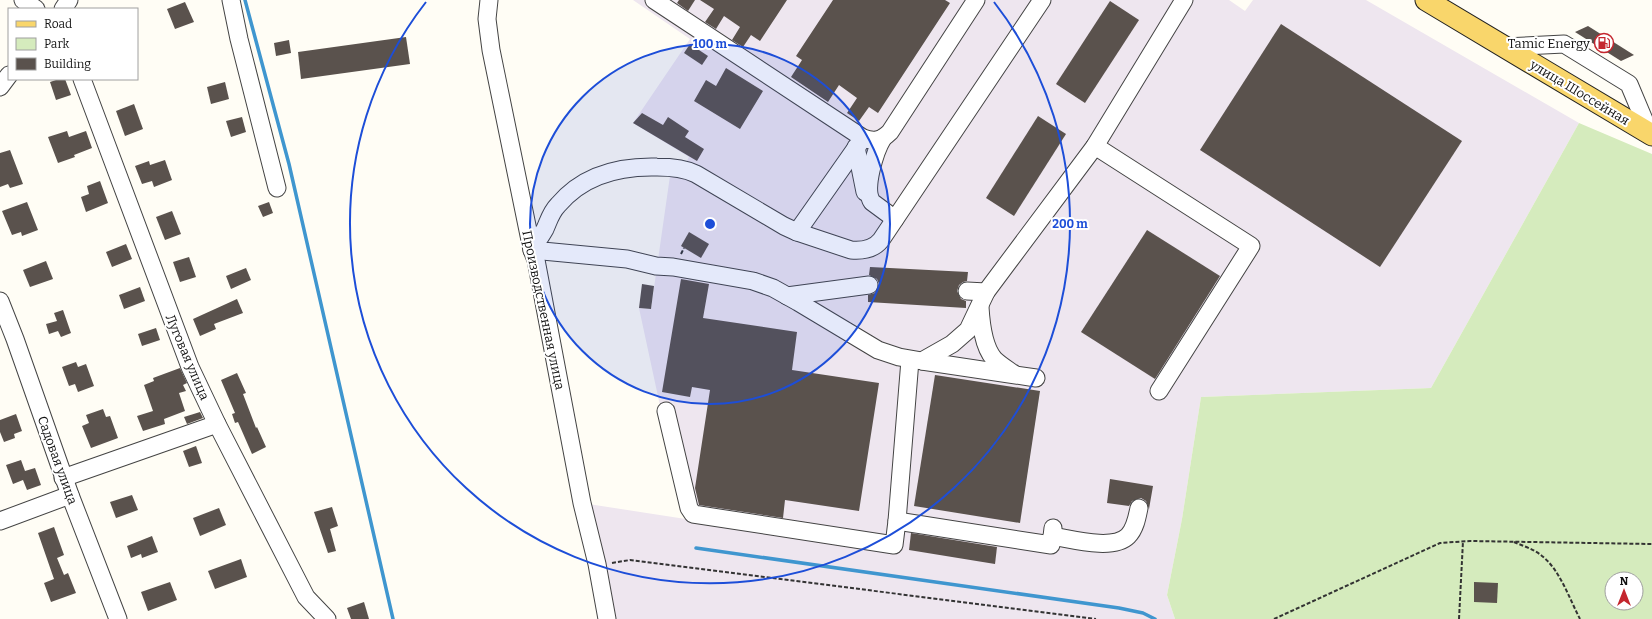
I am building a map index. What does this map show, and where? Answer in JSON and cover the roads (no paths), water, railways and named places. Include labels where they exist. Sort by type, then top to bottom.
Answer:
[{"type":"main road","name":"улица Шоссейная","points":[[1426,0],[1651,134]]},
{"type":"street","points":[[23,0],[35,8]]},
{"type":"street","points":[[231,0],[239,39],[277,188]]},
{"type":"street","name":"Производственная улица","points":[[489,0],[487,19],[491,50],[532,250],[536,260],[582,503],[597,564],[607,619]]},
{"type":"street","points":[[654,0],[859,142],[874,141],[883,138],[890,132],[976,0]]},
{"type":"street","points":[[1036,378],[916,360],[888,354],[878,350],[764,284],[738,277],[673,267],[656,266],[627,259],[532,250],[545,229],[549,217],[566,195],[581,185],[598,175],[615,170],[663,167],[679,168],[691,171],[797,232],[846,249],[860,250],[872,248],[877,245],[895,219],[1042,0]]},
{"type":"street","points":[[916,360],[930,358],[961,338],[968,330],[983,300],[1095,146],[1184,0]]},
{"type":"street","points":[[1504,47],[1564,44],[1629,84],[1651,134]]},
{"type":"street","points":[[0,87],[8,76]]},
{"type":"street","name":"Луговая улица","points":[[82,80],[190,367],[217,424],[306,597],[327,619]]},
{"type":"street","points":[[870,200],[869,186],[873,164],[877,150],[883,138]]},
{"type":"street","points":[[797,232],[859,142]]},
{"type":"street","points":[[859,142],[863,186],[870,200],[895,219]]},
{"type":"street","points":[[1095,146],[1252,246],[1159,391]]},
{"type":"street","points":[[787,296],[869,285]]},
{"type":"street","points":[[967,291],[983,300]]},
{"type":"street","points":[[983,300],[982,330],[990,353],[1001,365],[1017,376]]},
{"type":"street","name":"Садовая улица","points":[[0,301],[15,339],[63,478],[118,619]]},
{"type":"street","points":[[666,411],[689,508],[693,514],[894,545],[916,360]]},
{"type":"street","points":[[63,478],[217,424]]},
{"type":"street","points":[[0,521],[70,495]]},
{"type":"street","points":[[897,521],[1051,545],[1053,532],[1097,543],[1116,543],[1125,539],[1131,532],[1135,524],[1139,508]]},
{"type":"waterway","points":[[245,0],[289,164],[393,619]]},
{"type":"waterway","points":[[696,548],[1119,608],[1143,613],[1155,619]]},
{"type":"place","name":"Tamic Energy","points":[[1604,43]]}]
